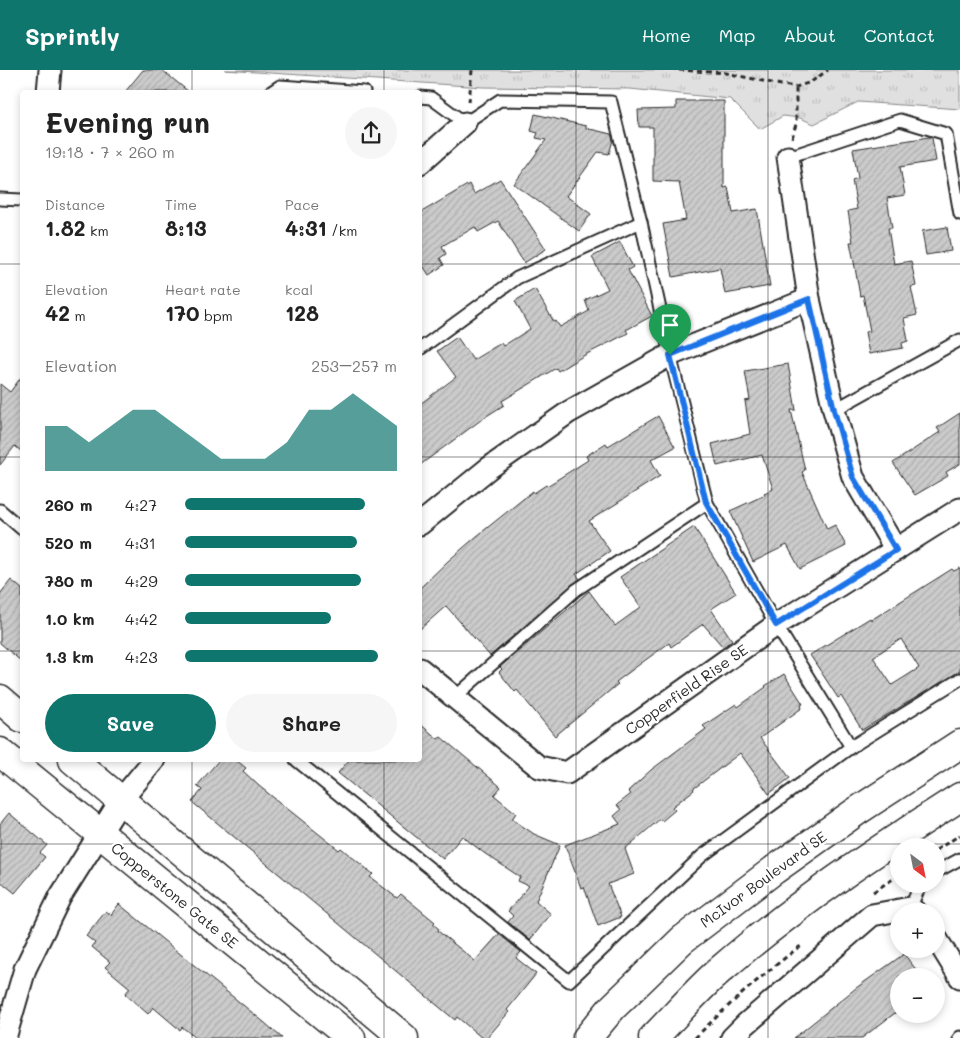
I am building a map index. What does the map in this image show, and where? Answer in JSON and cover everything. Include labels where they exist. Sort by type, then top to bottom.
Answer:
[{"type":"main road","points":[[0,700],[20,716]]},
{"type":"main road","name":"McIvor Boulevard SE","points":[[587,1038],[612,1008],[682,940],[774,870],[857,811],[960,744]]},
{"type":"main road","name":"Copperstone Gate SE","points":[[0,752],[351,1038]]},
{"type":"main road","points":[[75,762],[404,1038]]},
{"type":"main road","points":[[654,1038],[719,971],[801,905],[880,848],[960,797]]},
{"type":"main road","points":[[567,1038],[612,1008]]},
{"type":"street","points":[[48,90],[50,70]]},
{"type":"street","points":[[422,162],[465,123]]},
{"type":"street","points":[[788,157],[809,299],[834,410],[853,477],[896,550]]},
{"type":"street","points":[[422,522],[489,468],[569,412],[670,355],[809,299]]},
{"type":"street","name":"Copperfield Rise SE","points":[[422,671],[538,767],[567,772],[776,625],[960,509]]},
{"type":"street","points":[[5,1038],[25,969],[60,897],[121,800],[152,762]]},
{"type":"street","points":[[732,1038],[872,915],[890,913]]},
{"type":"street","points":[[945,953],[960,977]]},
{"type":"lane","points":[[274,90],[280,86],[336,90]]},
{"type":"lane","points":[[422,97],[431,98],[465,123],[500,100],[611,102],[706,502],[776,625],[851,747]]},
{"type":"lane","points":[[788,157],[900,120],[946,134],[960,214]]},
{"type":"lane","points":[[0,199],[20,200]]},
{"type":"lane","points":[[422,348],[517,278],[641,222]]},
{"type":"lane","points":[[834,410],[960,340]]},
{"type":"lane","points":[[454,698],[576,590],[706,502]]},
{"type":"lane","points":[[0,510],[20,528]]},
{"type":"lane","points":[[298,762],[569,981],[702,856],[851,747],[960,679]]},
{"type":"lane","points":[[945,867],[960,859]]},
{"type":"path","points":[[465,123],[472,70]]},
{"type":"path","points":[[679,70],[726,73],[796,87],[811,82],[828,70]]},
{"type":"path","points":[[788,157],[796,124],[796,87]]},
{"type":"path","points":[[945,844],[960,835]]},
{"type":"green space","points":[[225,70],[960,70],[960,109],[858,102],[814,124],[800,118],[783,116],[760,129],[730,99],[630,89],[483,87]]},
{"type":"building","points":[[143,70],[162,70],[187,90],[127,90]]},
{"type":"building","points":[[676,101],[724,101],[724,188],[728,187],[733,213],[757,209],[770,286],[725,294],[720,268],[673,277],[663,224],[686,220],[679,182],[653,181],[653,127],[639,127],[638,110],[676,109]]},
{"type":"building","points":[[535,114],[611,134],[613,140],[609,154],[598,152],[566,196],[591,214],[579,231],[514,184],[546,140],[536,138],[538,133],[531,131]]},
{"type":"building","points":[[932,138],[936,161],[900,167],[905,195],[887,198],[892,228],[888,228],[894,264],[911,261],[916,286],[911,287],[917,315],[904,318],[908,341],[902,343],[903,348],[869,354],[865,332],[870,331],[863,295],[860,296],[850,242],[853,242],[848,211],[857,209],[852,180],[858,178],[853,149]]},
{"type":"building","points":[[500,179],[546,249],[524,263],[498,221],[478,232],[475,227],[442,246],[446,254],[440,258],[444,265],[429,275],[422,264],[422,212],[469,184],[474,194]]},
{"type":"building","points":[[947,227],[951,251],[926,255],[922,231]]},
{"type":"building","points":[[620,242],[633,267],[628,270],[652,316],[626,330],[628,333],[558,371],[556,368],[502,401],[504,405],[422,464],[422,402],[456,377],[437,351],[457,337],[473,360],[501,343],[503,346],[530,329],[515,301],[535,289],[554,322],[556,321],[560,327],[589,311],[585,300],[608,289],[592,257]]},
{"type":"building","points":[[788,364],[796,410],[791,410],[805,470],[802,472],[827,529],[835,525],[846,546],[800,569],[787,545],[753,562],[730,511],[765,495],[764,493],[773,489],[762,455],[717,466],[712,444],[750,434],[745,401],[750,400],[745,371]]},
{"type":"building","points":[[20,379],[20,450],[15,446],[0,465],[0,384],[10,392]]},
{"type":"building","points":[[960,413],[960,464],[946,472],[948,476],[915,495],[893,463],[940,432],[937,428]]},
{"type":"building","points":[[658,416],[675,447],[651,460],[660,476],[589,521],[610,551],[576,574],[580,579],[490,656],[446,606],[422,627],[422,586],[477,536],[533,491],[534,493],[547,486],[588,460],[586,456],[606,443],[608,446]]},
{"type":"building","points":[[694,527],[736,593],[711,609],[732,640],[723,647],[703,624],[671,647],[669,643],[616,682],[618,684],[555,736],[517,690],[515,692],[499,672],[502,669],[500,667],[589,591],[615,626],[641,607],[620,577]]},
{"type":"building","points":[[960,568],[960,671],[862,730],[841,696],[838,698],[810,655],[870,618],[871,620],[952,569],[954,571]],"holes":[[[901,639],[919,668],[892,685],[873,657]]]},
{"type":"building","points":[[11,580],[20,587],[20,660],[0,643],[0,594]]},
{"type":"building","points":[[784,674],[803,704],[801,705],[802,708],[760,738],[790,778],[769,794],[740,753],[693,789],[672,807],[675,810],[662,821],[660,819],[625,849],[634,874],[608,884],[621,917],[598,926],[584,887],[581,888],[565,845],[620,824],[614,816],[621,810],[617,805],[631,794],[628,791],[651,770],[706,729],[703,726],[736,704],[738,707]]},
{"type":"building","points":[[422,726],[438,739],[441,737],[501,787],[494,795],[516,813],[512,819],[534,834],[560,845],[536,901],[551,914],[530,940],[508,922],[513,916],[508,911],[529,886],[518,881],[520,877],[462,836],[443,859],[338,773],[347,762],[422,762]]},
{"type":"building","points":[[217,762],[238,762],[246,768],[243,771],[259,786],[339,850],[341,848],[373,874],[370,877],[397,898],[401,894],[435,922],[433,924],[439,929],[438,931],[475,961],[499,934],[521,952],[516,958],[536,974],[507,1010],[509,1012],[487,1038],[482,1038],[457,1017],[455,1020],[192,802],[202,790],[197,786]]},
{"type":"building","points":[[9,813],[47,845],[40,853],[45,857],[15,893],[0,881],[0,824]]},
{"type":"building","points":[[119,904],[282,1038],[196,1038],[182,1027],[180,1030],[153,1007],[148,1014],[125,994],[130,988],[105,967],[110,962],[92,947],[95,943],[86,936],[106,911],[111,915]]},
{"type":"building","points":[[898,958],[907,958],[915,968],[890,968],[890,1017],[862,1038],[794,1038],[856,988]]},
{"type":"route","points":[[809,299],[834,410],[853,477],[896,550],[776,625],[706,502],[670,355],[809,299]]}]
